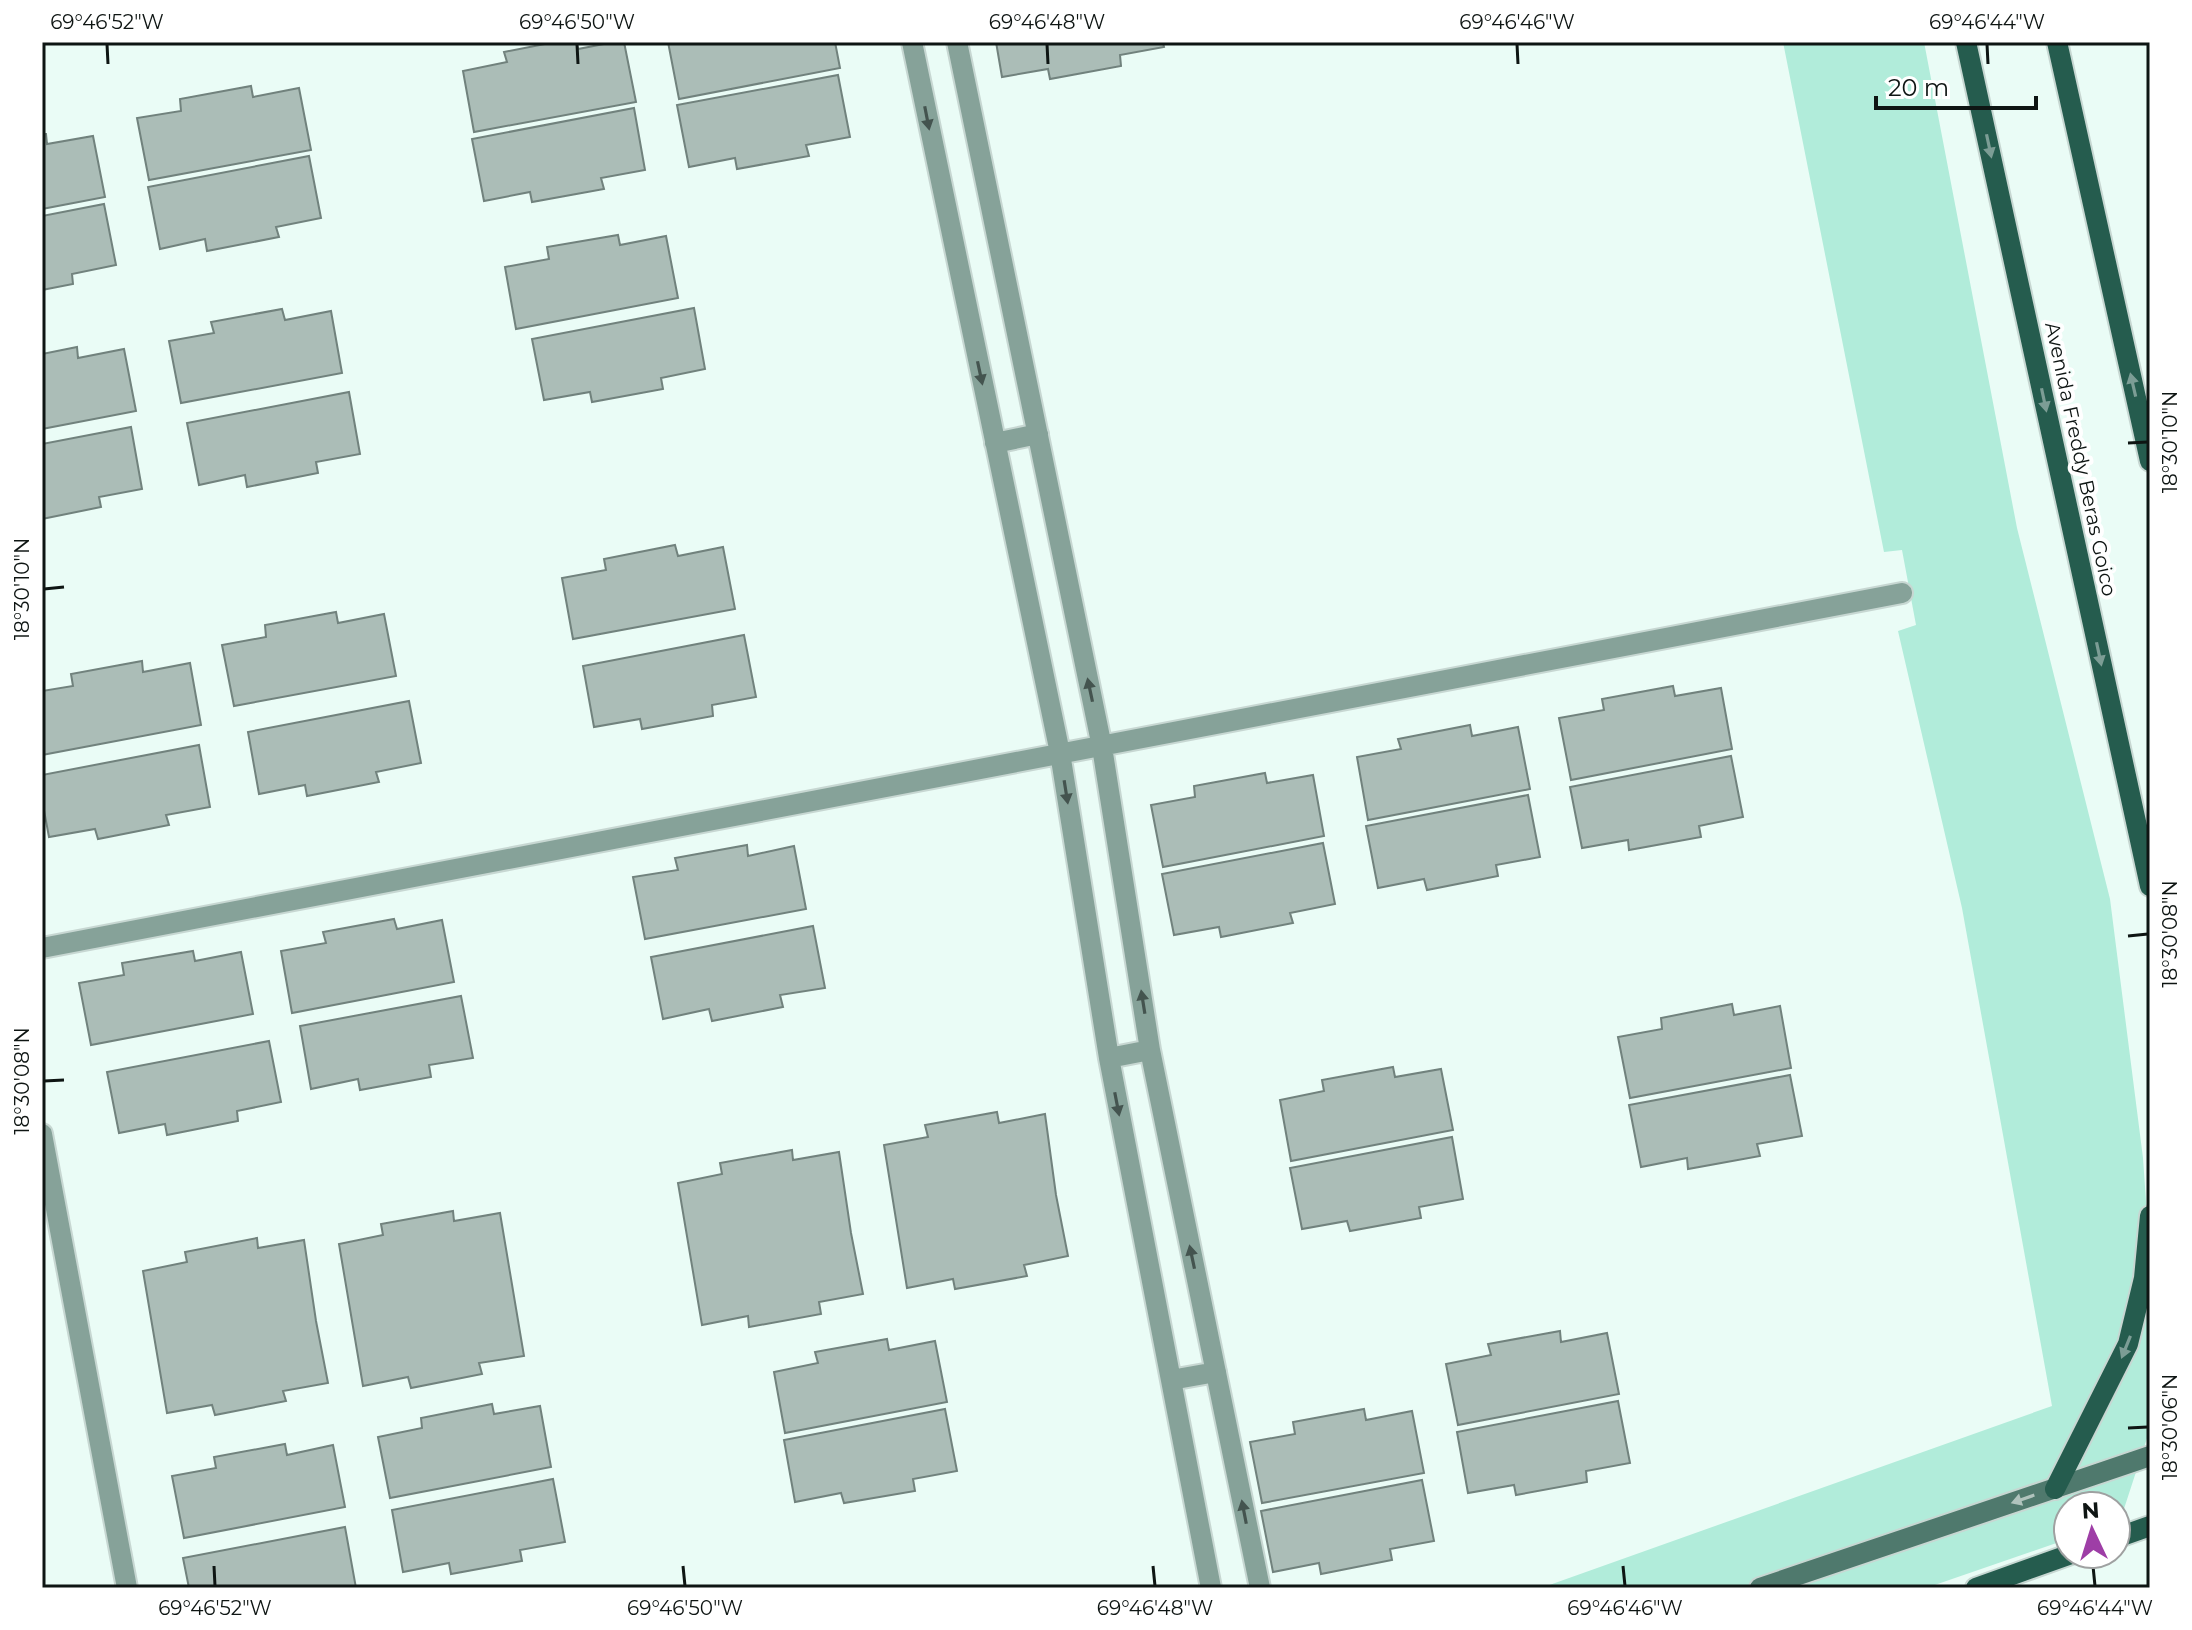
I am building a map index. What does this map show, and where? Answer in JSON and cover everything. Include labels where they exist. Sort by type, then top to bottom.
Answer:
[{"type":"main road","name":"Avenida Freddy Beras Goico","points":[[1966,42],[2150,886]]},
{"type":"main road","points":[[2057,42],[2150,461]]},
{"type":"main road","points":[[2055,1489],[2128,1344],[2144,1278],[2150,1216]]},
{"type":"main road","points":[[1976,1588],[2052,1561]]},
{"type":"street","points":[[912,42],[1060,753],[1109,1058],[1211,1588]]},
{"type":"street","points":[[957,42],[1102,747],[1150,1050],[1260,1588]]},
{"type":"street","points":[[995,443],[1038,434]]},
{"type":"street","points":[[42,948],[1902,593]]},
{"type":"street","points":[[1109,1058],[1150,1050]]},
{"type":"street","points":[[42,1134],[127,1588]]},
{"type":"street","points":[[1171,1380],[1216,1372]]},
{"type":"street","points":[[1760,1588],[2150,1456]]},
{"type":"green space","points":[[1783,42],[1924,42],[2017,528],[2110,899],[2143,1158],[2150,1259],[2150,1429],[2130,1490],[2052,1490],[2052,1545],[1926,1588],[1541,1588],[2052,1406],[1962,908],[1898,631],[1916,625],[1902,550],[1884,552]]},
{"type":"building","points":[[555,42],[576,42],[578,49],[624,42],[636,102],[474,132],[463,71],[507,62],[504,52]]},
{"type":"building","points":[[668,42],[835,42],[840,68],[679,99]]},
{"type":"building","points":[[996,42],[1163,42],[1164,47],[1120,55],[1121,66],[1050,79],[1048,69],[1002,77]]},
{"type":"building","points":[[838,75],[850,137],[806,145],[809,156],[737,169],[735,158],[689,167],[677,105]]},
{"type":"building","points":[[251,86],[253,97],[299,88],[311,150],[149,180],[137,118],[181,111],[180,99]]},
{"type":"building","points":[[634,108],[645,170],[601,178],[604,189],[532,202],[530,192],[484,201],[472,139]]},
{"type":"building","points":[[42,134],[46,134],[47,144],[93,136],[105,197],[42,209]]},
{"type":"building","points":[[309,156],[321,218],[276,227],[279,237],[207,251],[205,239],[160,249],[148,187]]},
{"type":"building","points":[[104,204],[116,265],[72,274],[73,284],[42,290],[42,216]]},
{"type":"building","points":[[618,235],[620,245],[666,236],[678,298],[516,329],[505,267],[549,259],[547,247]]},
{"type":"building","points":[[694,308],[705,369],[661,378],[663,389],[592,402],[590,392],[544,400],[532,339]]},
{"type":"building","points":[[282,309],[285,320],[331,311],[342,373],[181,403],[169,341],[214,333],[211,322]]},
{"type":"building","points":[[77,347],[78,358],[124,349],[136,411],[42,429],[42,354]]},
{"type":"building","points":[[349,392],[360,454],[316,462],[318,473],[247,487],[245,475],[199,485],[187,423]]},
{"type":"building","points":[[131,427],[142,489],[99,497],[101,507],[42,519],[42,444]]},
{"type":"building","points":[[675,545],[678,556],[723,547],[735,609],[573,639],[562,578],[606,570],[604,559]]},
{"type":"building","points":[[336,612],[338,623],[384,614],[396,676],[234,706],[222,645],[266,637],[265,625]]},
{"type":"building","points":[[744,635],[756,697],[712,705],[713,716],[642,729],[640,719],[594,727],[583,666]]},
{"type":"building","points":[[142,661],[143,672],[190,663],[201,725],[42,755],[42,691],[73,686],[71,674]]},
{"type":"building","points":[[1673,686],[1675,696],[1721,688],[1732,749],[1571,780],[1559,718],[1604,710],[1602,699]]},
{"type":"building","points":[[409,701],[421,763],[376,772],[379,782],[307,796],[305,785],[259,794],[248,732]]},
{"type":"building","points":[[1470,725],[1472,736],[1518,727],[1530,789],[1368,820],[1357,757],[1401,749],[1398,739]]},
{"type":"building","points":[[199,745],[210,807],[166,815],[169,825],[98,839],[95,829],[49,837],[42,800],[42,775]]},
{"type":"building","points":[[1731,756],[1743,817],[1699,826],[1701,837],[1629,850],[1628,840],[1582,848],[1570,787]]},
{"type":"building","points":[[1265,773],[1267,783],[1313,775],[1324,836],[1163,867],[1151,805],[1195,797],[1194,786]]},
{"type":"building","points":[[1528,795],[1540,857],[1496,865],[1498,876],[1427,890],[1424,879],[1378,888],[1366,826]]},
{"type":"building","points":[[1323,843],[1335,904],[1290,913],[1293,923],[1221,937],[1219,927],[1174,935],[1162,874]]},
{"type":"building","points":[[747,845],[748,856],[794,846],[806,909],[645,939],[633,877],[678,870],[675,858]]},
{"type":"building","points":[[394,919],[397,929],[442,920],[454,982],[292,1013],[281,951],[326,943],[323,932]]},
{"type":"building","points":[[813,926],[825,988],[780,995],[783,1007],[712,1021],[709,1009],[663,1019],[651,957]]},
{"type":"building","points":[[193,951],[195,961],[241,952],[253,1014],[91,1045],[79,983],[124,975],[122,963]]},
{"type":"building","points":[[461,996],[473,1058],[429,1065],[431,1077],[360,1090],[358,1079],[311,1089],[300,1026]]},
{"type":"building","points":[[1732,1004],[1734,1015],[1780,1006],[1791,1068],[1630,1098],[1618,1037],[1662,1029],[1661,1018]]},
{"type":"building","points":[[269,1041],[281,1102],[237,1111],[238,1121],[167,1135],[165,1124],[119,1133],[107,1072]]},
{"type":"building","points":[[1393,1067],[1395,1077],[1441,1069],[1453,1130],[1291,1161],[1280,1100],[1324,1091],[1322,1080]]},
{"type":"building","points":[[1790,1075],[1802,1136],[1757,1144],[1760,1156],[1688,1169],[1687,1158],[1641,1167],[1629,1105]]},
{"type":"building","points":[[997,1112],[999,1123],[1045,1114],[1068,1256],[1024,1265],[1027,1276],[955,1289],[953,1279],[907,1288],[884,1145],[928,1137],[925,1125]]},
{"type":"building","points":[[1452,1137],[1463,1199],[1419,1207],[1421,1218],[1350,1231],[1347,1221],[1302,1229],[1290,1168]]},
{"type":"building","points":[[792,1150],[793,1160],[839,1152],[863,1294],[819,1302],[821,1314],[749,1327],[748,1316],[702,1325],[678,1183],[722,1174],[720,1163]]},
{"type":"building","points":[[453,1211],[454,1221],[500,1213],[524,1356],[479,1363],[482,1374],[411,1388],[408,1377],[363,1386],[339,1244],[383,1235],[381,1224]]},
{"type":"building","points":[[257,1238],[258,1248],[304,1240],[328,1383],[283,1391],[286,1401],[215,1415],[212,1405],[167,1413],[143,1271],[187,1262],[185,1252]]},
{"type":"building","points":[[1560,1331],[1561,1342],[1607,1333],[1619,1394],[1458,1425],[1446,1364],[1491,1355],[1488,1344]]},
{"type":"building","points":[[887,1339],[889,1350],[935,1341],[947,1402],[785,1433],[774,1372],[818,1363],[815,1352]]},
{"type":"building","points":[[1618,1401],[1630,1463],[1586,1471],[1587,1482],[1516,1495],[1514,1485],[1468,1493],[1457,1432]]},
{"type":"building","points":[[492,1404],[494,1414],[540,1406],[551,1467],[390,1498],[378,1437],[422,1428],[421,1418]]},
{"type":"building","points":[[945,1409],[957,1471],[913,1479],[915,1491],[844,1503],[841,1493],[795,1502],[784,1440]]},
{"type":"building","points":[[1364,1409],[1366,1420],[1412,1411],[1424,1473],[1262,1503],[1250,1442],[1295,1434],[1293,1422]]},
{"type":"building","points":[[285,1444],[287,1455],[333,1445],[345,1507],[184,1538],[172,1476],[216,1468],[214,1457]]},
{"type":"building","points":[[553,1479],[565,1542],[520,1550],[522,1561],[451,1574],[449,1563],[403,1572],[392,1510]]},
{"type":"building","points":[[1422,1480],[1434,1541],[1390,1549],[1392,1560],[1321,1574],[1319,1563],[1273,1572],[1261,1511]]},
{"type":"building","points":[[345,1527],[356,1588],[189,1588],[183,1558]]}]
